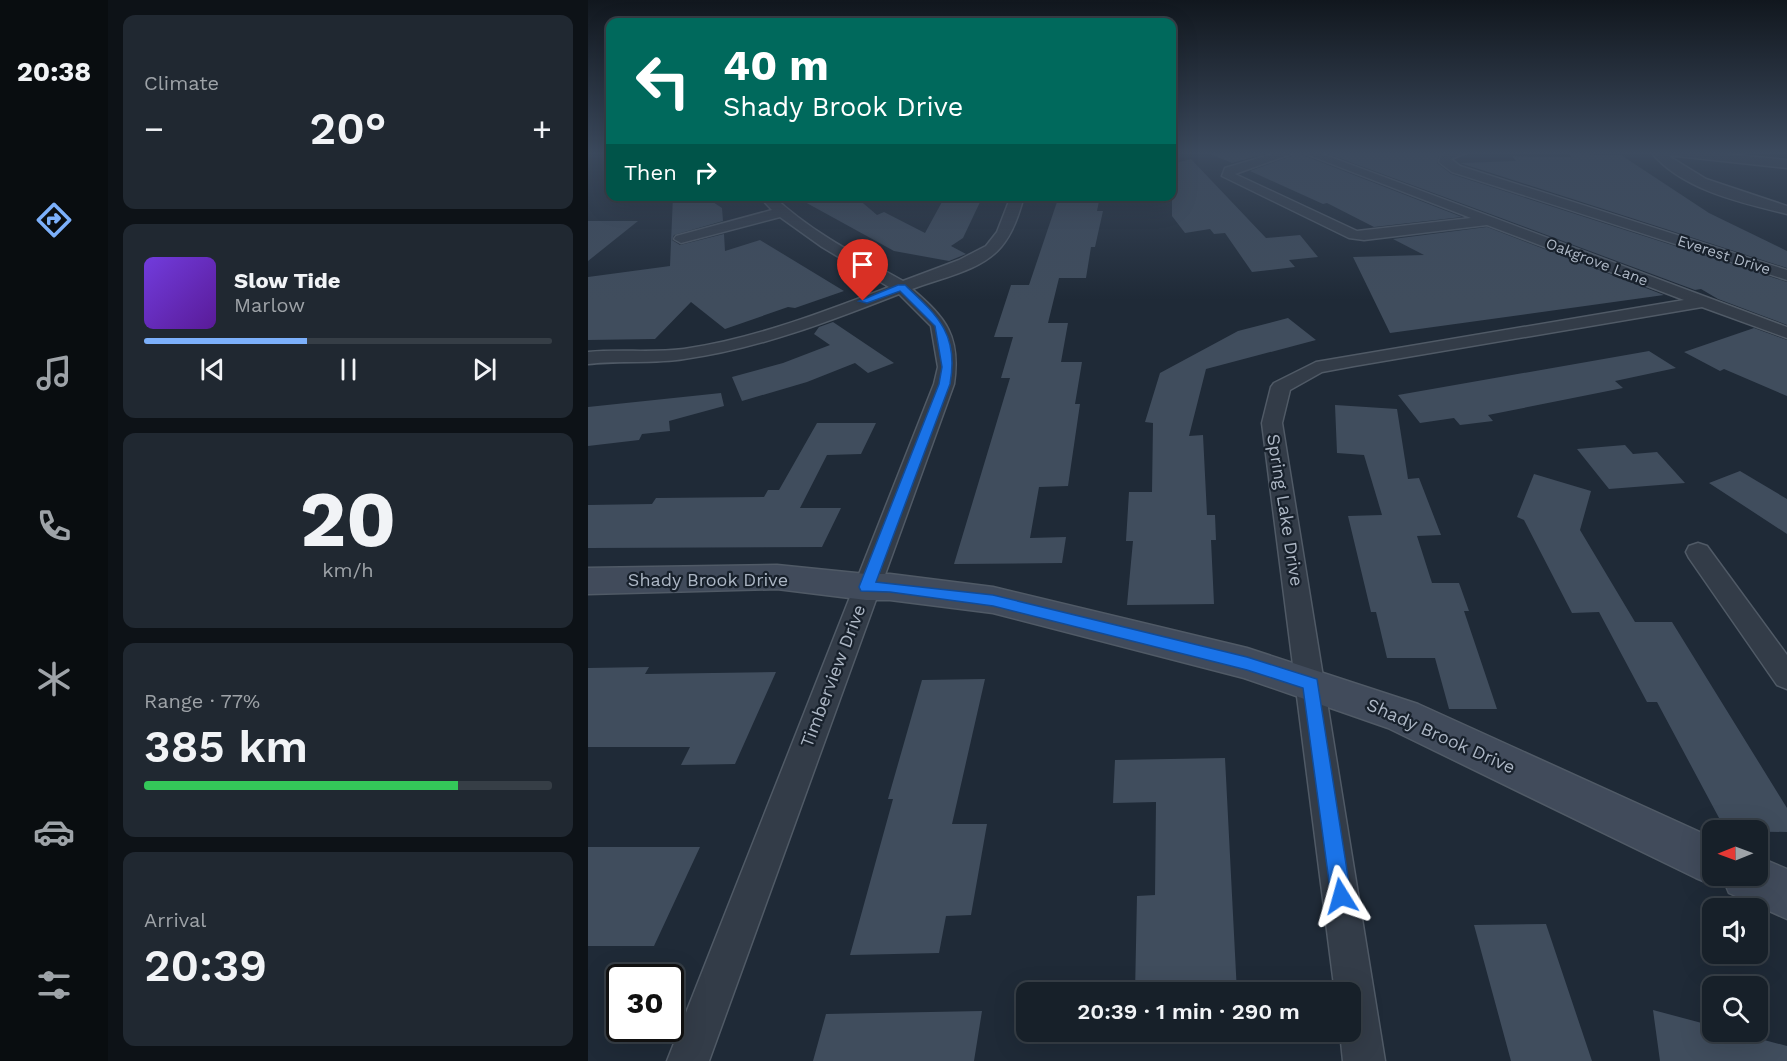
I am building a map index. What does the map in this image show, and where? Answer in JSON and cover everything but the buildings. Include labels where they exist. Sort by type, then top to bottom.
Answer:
[{"type":"street","points":[[588,358],[652,357],[714,349],[755,339],[901,287],[978,257],[992,249],[1002,234],[1016,202]]},
{"type":"street","points":[[1282,202],[1354,235],[1487,221]]},
{"type":"street","name":"Oakgrove Lane","points":[[1436,202],[1787,333]]},
{"type":"street","name":"Everest Drive","points":[[1560,202],[1782,271]]},
{"type":"street","points":[[1761,202],[1787,210]]},
{"type":"street","points":[[681,239],[774,204]]},
{"type":"street","name":"Timberview Drive","points":[[688,1061],[944,384],[947,367],[940,326],[932,315],[901,287],[827,244],[774,204]]},
{"type":"street","name":"Spring Lake Drive","points":[[1364,1061],[1272,423],[1281,387],[1316,369],[1354,360],[1702,302]]},
{"type":"street","points":[[1698,552],[1787,677]]},
{"type":"street","name":"Shady Brook Drive","points":[[588,581],[777,577],[866,587],[890,587],[993,600],[1247,663],[1403,716],[1702,857]]},
{"type":"street","points":[[1768,886],[1787,894]]},
{"type":"route","points":[[863,301],[901,287],[932,315],[940,326],[947,367],[944,384],[866,587],[890,587],[993,600],[1247,663],[1311,684],[1341,896]]}]
